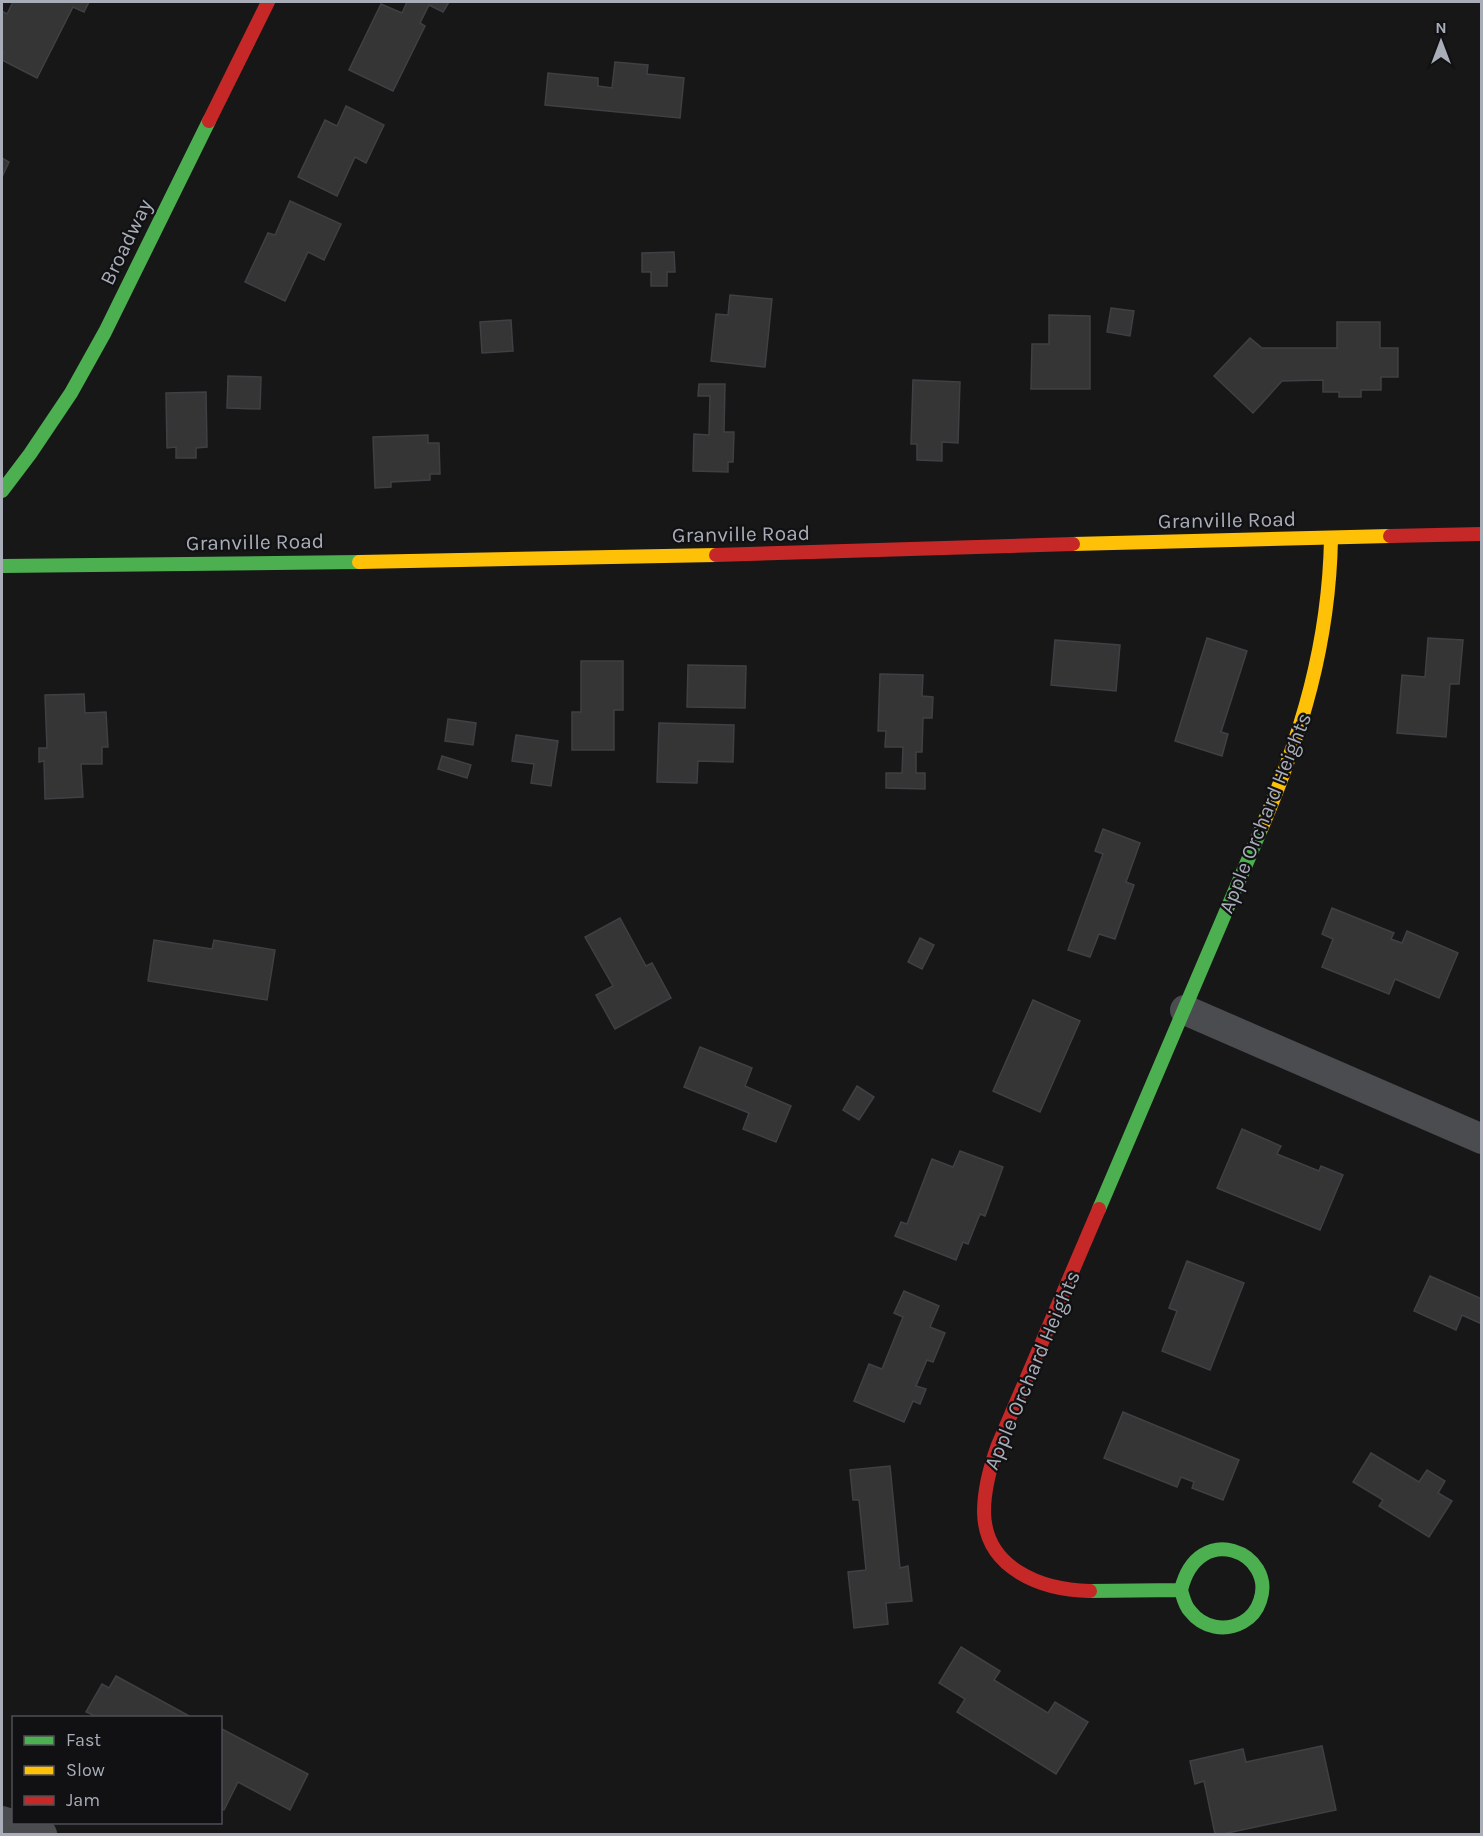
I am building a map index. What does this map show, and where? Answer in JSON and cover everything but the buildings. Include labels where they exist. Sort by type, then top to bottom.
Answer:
[{"type":"street","name":"Broadway","points":[[2,491],[71,393],[99,342],[268,2]]},
{"type":"street","name":"Granville Road","points":[[2,566],[312,563],[822,553],[1482,534]]},
{"type":"street","name":"Apple Orchard Heights","points":[[1181,1590],[1073,1590],[1042,1584],[1017,1572],[995,1552],[984,1525],[982,1510],[986,1480],[998,1445],[1284,776],[1310,699],[1319,664],[1328,612],[1331,539]]},
{"type":"street","points":[[1185,1010],[1482,1138]]},
{"type":"street","points":[[1220,1549],[1235,1551],[1248,1558],[1258,1570],[1262,1585],[1260,1601],[1254,1614],[1242,1624],[1221,1629],[1206,1625],[1193,1617],[1185,1605],[1181,1590],[1184,1575],[1192,1562],[1204,1552],[1220,1549]]},
{"type":"street","points":[[2,1821],[42,1834]]},
{"type":"traffic: fast","points":[[2,491],[71,393],[105,332],[209,121]]},
{"type":"traffic: fast","points":[[2,566],[359,562]]},
{"type":"traffic: fast","points":[[1099,1209],[1262,827]]},
{"type":"traffic: fast","points":[[1090,1591],[1181,1590],[1190,1568],[1203,1555],[1218,1550],[1233,1551],[1247,1558],[1257,1569],[1262,1584],[1260,1601],[1254,1613],[1243,1622],[1229,1627],[1208,1625],[1195,1617],[1187,1607],[1181,1590]]},
{"type":"traffic: slow","points":[[1073,544],[1390,536]]},
{"type":"traffic: slow","points":[[1262,827],[1289,757],[1311,687],[1325,615],[1331,539]]},
{"type":"traffic: slow","points":[[359,562],[716,555]]},
{"type":"traffic: jam","points":[[209,121],[268,2]]},
{"type":"traffic: jam","points":[[1390,536],[1482,534]]},
{"type":"traffic: jam","points":[[716,555],[1073,544]]},
{"type":"traffic: jam","points":[[1090,1591],[1053,1586],[1019,1573],[1005,1562],[994,1548],[987,1532],[984,1512],[988,1478],[998,1445],[1099,1209]]}]
